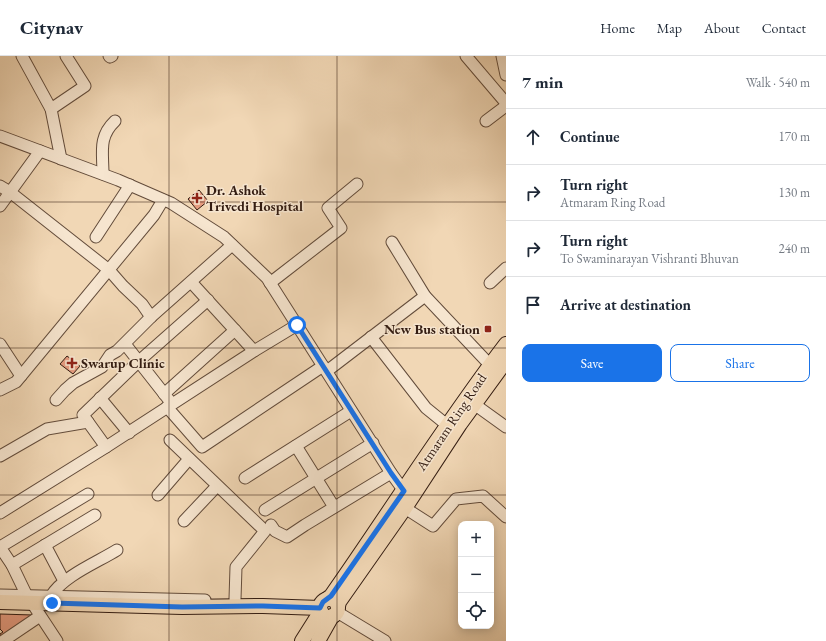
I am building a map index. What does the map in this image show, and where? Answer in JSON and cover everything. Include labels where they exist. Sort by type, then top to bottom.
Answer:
[{"type":"main road","name":"Atmaram Ring Road","points":[[318,641],[331,596],[404,491],[447,425],[506,344]]},
{"type":"main road","name":"Atmaram Ring Road","points":[[302,641],[328,608],[339,602],[405,508],[474,404],[506,361]]},
{"type":"main road","points":[[0,602],[29,600],[182,607],[263,606],[328,608]]},
{"type":"street","points":[[22,56],[51,109],[62,159]]},
{"type":"street","points":[[51,109],[85,86],[66,56]]},
{"type":"street","points":[[466,56],[506,104],[486,121]]},
{"type":"street","points":[[502,56],[506,75]]},
{"type":"street","points":[[103,174],[103,137],[107,128],[115,121]]},
{"type":"street","points":[[2,139],[103,174],[171,203],[224,237],[267,278],[351,411],[404,491]]},
{"type":"street","points":[[0,206],[40,151]]},
{"type":"street","points":[[270,283],[341,228],[328,208],[357,184]]},
{"type":"street","points":[[96,237],[130,185]]},
{"type":"street","points":[[0,186],[10,192],[109,270],[142,304],[151,318]]},
{"type":"street","points":[[0,390],[16,382],[154,215],[163,200]]},
{"type":"street","points":[[392,242],[425,296],[490,365]]},
{"type":"street","points":[[56,400],[73,383],[102,367],[110,355],[117,351],[151,318],[232,245]]},
{"type":"street","points":[[490,283],[506,268]]},
{"type":"street","points":[[191,282],[254,351]]},
{"type":"street","points":[[124,344],[164,394],[170,406],[202,447],[371,338],[425,296]]},
{"type":"street","points":[[106,447],[83,415],[138,361],[208,300]]},
{"type":"street","points":[[0,513],[129,433],[254,351],[297,325]]},
{"type":"street","points":[[164,394],[235,330]]},
{"type":"street","points":[[371,338],[426,408],[447,425]]},
{"type":"street","points":[[0,344],[20,376]]},
{"type":"street","points":[[100,398],[129,433]]},
{"type":"street","points":[[474,404],[506,427]]},
{"type":"street","points":[[245,478],[351,411]]},
{"type":"street","points":[[0,456],[47,429],[88,422]]},
{"type":"street","points":[[170,440],[264,531],[236,567],[235,599]]},
{"type":"street","points":[[265,510],[373,443]]},
{"type":"street","points":[[296,446],[334,507]]},
{"type":"street","points":[[158,495],[189,459]]},
{"type":"street","points":[[271,525],[275,530],[287,537],[391,473]]},
{"type":"street","points":[[184,521],[217,486]]},
{"type":"street","points":[[54,640],[29,600],[12,565],[0,547],[88,494]]},
{"type":"street","points":[[405,508],[433,526],[456,500],[483,496],[506,517]]},
{"type":"street","points":[[12,565],[95,514]]},
{"type":"street","points":[[45,546],[64,581]]},
{"type":"street","points":[[52,596],[56,589],[64,581],[118,550]]},
{"type":"street","points":[[0,595],[29,600],[52,596],[182,600],[235,599],[328,608],[385,641]]},
{"type":"street","points":[[3,641],[40,616]]},
{"type":"building","points":[[199,190],[208,201],[197,210],[188,199]]},
{"type":"building","points":[[67,356],[80,366],[73,374],[60,364]]},
{"type":"building","points":[[0,614],[33,615],[0,641],[0,634],[3,632],[0,629]]},
{"type":"place","name":"Dr. Ashok Trivedi Hospital","points":[[197,198]]},
{"type":"place","name":"New Bus station","points":[[488,329]]},
{"type":"place","name":"Swarup Clinic","points":[[72,363]]},
{"type":"route","points":[[52,603],[182,607],[263,606],[320,608],[321,604],[331,596],[404,491],[297,325]]}]
